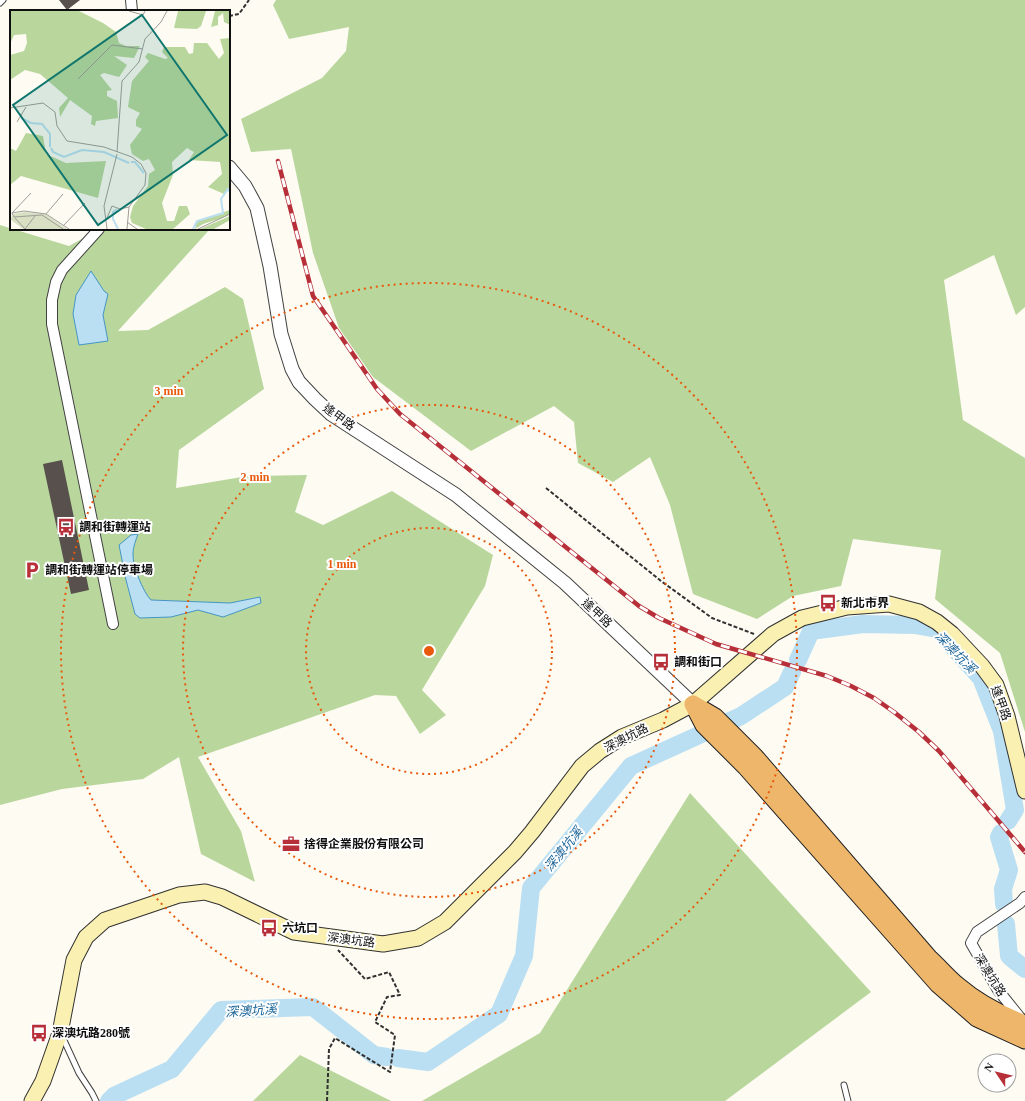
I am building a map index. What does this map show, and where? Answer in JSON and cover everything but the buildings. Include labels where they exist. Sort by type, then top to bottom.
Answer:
[{"type":"highway","points":[[693,704],[727,738],[746,767],[938,984],[1025,1040]]},
{"type":"highway","points":[[982,1012],[1004,1016],[1025,1023]]},
{"type":"main road","name":"逢甲路","points":[[693,704],[766,639],[802,618],[847,607],[890,604],[919,612],[937,622],[952,634],[982,666],[996,685],[1007,716],[1025,791]]},
{"type":"main road","name":"深澳坑路","points":[[32,1101],[43,1081],[60,1033],[74,960],[86,937],[105,920],[179,895],[205,892],[222,897],[294,932],[382,944],[418,938],[445,922],[515,852],[582,766],[600,751],[622,737],[663,720],[693,704]]},
{"type":"street","points":[[131,0],[132,10]]},
{"type":"street","name":"逢甲路","points":[[230,168],[244,186],[257,208],[270,266],[281,334],[292,369],[299,382],[314,399],[331,414],[456,495],[565,583],[693,704]]},
{"type":"street","points":[[98,230],[62,270],[56,282],[52,300],[52,324],[113,624]]},
{"type":"street","name":"深澳坑路","points":[[1025,897],[1020,903],[977,932],[971,943],[998,990],[1025,1023]]},
{"type":"lane","points":[[0,3],[3,0]]},
{"type":"lane","points":[[60,1033],[79,1073],[96,1101]]},
{"type":"lane","points":[[844,1085],[848,1101]]},
{"type":"path","points":[[230,16],[239,14],[249,0]]},
{"type":"path","points":[[546,488],[661,581],[712,618],[766,639]]},
{"type":"path","points":[[325,937],[366,979],[389,972],[400,994],[386,997],[376,1022],[395,1035],[390,1072],[335,1038],[329,1049],[326,1101]]},
{"type":"green space","points":[[276,0],[1025,0],[1025,307],[1016,315],[994,255],[944,280],[963,420],[1025,458],[1025,732],[1000,653],[935,599],[941,550],[853,539],[841,586],[793,596],[757,619],[693,594],[670,505],[650,457],[613,482],[578,463],[574,422],[554,406],[471,451],[373,377],[339,328],[313,253],[291,149],[251,152],[241,119],[322,78],[346,51],[349,27],[289,39],[273,5]]},
{"type":"green space","points":[[0,225],[10,228],[10,230],[16,230],[69,246],[98,230],[209,230],[118,331],[148,330],[225,287],[243,299],[264,389],[179,450],[176,488],[248,476],[307,475],[295,512],[323,525],[392,491],[493,555],[485,586],[422,690],[446,715],[420,734],[396,696],[375,695],[198,757],[241,831],[255,882],[201,854],[179,757],[143,779],[62,789],[0,805]]},
{"type":"green space","points":[[690,793],[871,992],[725,1101],[422,1101],[540,1033]]},
{"type":"green space","points":[[300,1055],[391,1101],[253,1101]]},
{"type":"water","points":[[91,271],[104,291],[108,294],[103,315],[108,341],[79,345],[73,314],[76,295]]},
{"type":"water","points":[[138,534],[133,551],[134,564],[142,585],[151,600],[230,603],[260,597],[261,603],[223,617],[198,610],[171,617],[140,618],[135,614],[119,545],[131,535]]},
{"type":"waterway","name":"深澳坑溪","points":[[798,660],[811,631],[863,624],[915,625],[937,629],[981,678],[1002,731],[1015,810],[1008,821]]},
{"type":"waterway","name":"深澳坑溪","points":[[398,1058],[428,1062],[499,1014],[524,956],[531,888],[631,766],[741,716],[785,687],[792,672]]},
{"type":"waterway","name":"深澳坑溪","points":[[1001,833],[999,837],[1009,870],[1003,889],[1004,904]]},
{"type":"waterway","name":"深澳坑溪","points":[[1006,924],[1009,956],[1025,969]]},
{"type":"waterway","name":"深澳坑溪","points":[[109,1101],[114,1096],[172,1069],[221,1010],[313,1007],[374,1055],[387,1057]]},
{"type":"railway","points":[[278,161],[313,296],[377,389],[400,414],[639,606],[659,618],[716,644],[827,676],[874,698],[894,712],[919,732],[939,751],[1025,852]]},
{"type":"place","name":"調和街轉運站","points":[[66,527]]},
{"type":"place","name":"調和街轉運站停車場","points":[[32,570]]},
{"type":"place","name":"新北市界","points":[[828,603]]},
{"type":"place","name":"調和街口","points":[[661,662]]},
{"type":"place","name":"捨得企業股份有限公司","points":[[291,844]]},
{"type":"place","name":"六坑口","points":[[269,928]]},
{"type":"place","name":"深澳坑路280號","points":[[39,1033]]}]
